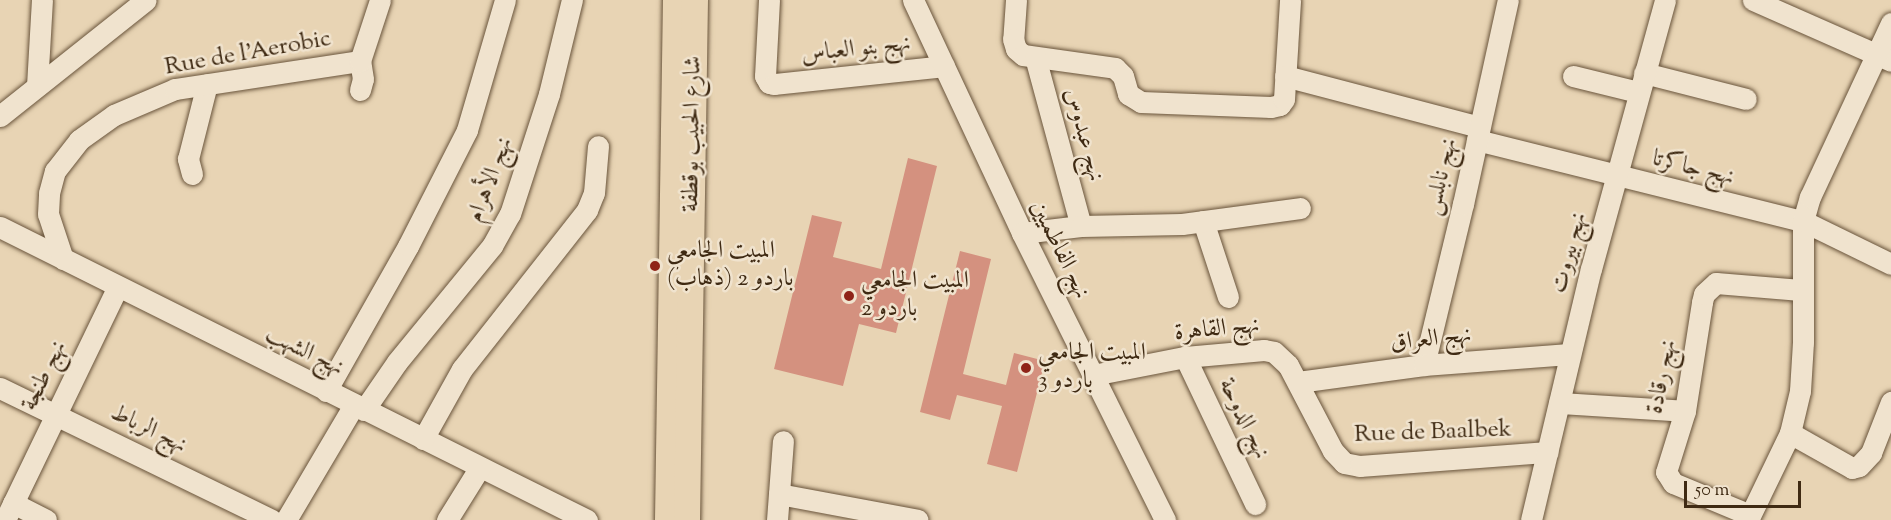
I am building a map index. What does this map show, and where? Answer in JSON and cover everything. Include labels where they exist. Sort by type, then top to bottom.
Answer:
[{"type":"main road","name":"شارع الحبيب بوقطفة","points":[[668,520],[676,0]]},
{"type":"main road","name":"شارع الحبيب بوقطفة","points":[[687,520],[695,0]]},
{"type":"street","points":[[37,86],[42,0]]},
{"type":"street","points":[[0,116],[147,0]]},
{"type":"street","name":"Rue de l'Aerobic","points":[[63,259],[48,214],[49,193],[55,171],[64,156],[94,128],[142,101],[175,89],[360,61],[380,0]]},
{"type":"street","points":[[326,391],[408,246],[466,130],[505,0]]},
{"type":"street","name":"نهج الأهرام","points":[[286,520],[359,407],[492,246],[510,214],[549,94],[572,0]]},
{"type":"street","name":"نهج بنو العباس","points":[[769,0],[765,76],[769,83],[944,66]]},
{"type":"street","name":"نهج الفاطميين","points":[[913,0],[1022,233],[1165,520]]},
{"type":"street","points":[[1016,0],[1013,39],[1019,53],[1115,68],[1123,76],[1128,94],[1142,102],[1271,107],[1282,102],[1290,0]]},
{"type":"street","name":"نهج نابلس","points":[[1424,365],[1508,0]]},
{"type":"street","name":"نهج بيروت","points":[[1531,520],[1569,354],[1665,0]]},
{"type":"street","points":[[1753,0],[1884,58]]},
{"type":"street","name":"نهج رقادة","points":[[1801,290],[1716,283],[1710,287],[1702,302],[1685,411],[1666,472],[1673,483],[1749,518],[1790,433],[1802,368],[1803,221],[1810,197],[1884,58],[1891,23]]},
{"type":"street","name":"نهج عبدوس","points":[[1035,57],[1081,226]]},
{"type":"street","points":[[360,61],[363,79],[360,90]]},
{"type":"street","name":"نهج جاكرتا","points":[[1285,76],[1616,176],[1803,221],[1891,264]]},
{"type":"street","points":[[1573,76],[1641,82],[1746,99]]},
{"type":"street","points":[[192,174],[188,159],[207,84]]},
{"type":"street","points":[[423,439],[462,369],[587,210],[594,193],[598,146]]},
{"type":"street","points":[[1022,233],[1081,226],[1125,227],[1203,221],[1300,208]]},
{"type":"street","points":[[1203,221],[1228,297]]},
{"type":"street","name":"نهج الشهب","points":[[0,227],[117,288],[587,520]]},
{"type":"street","name":"نهج طنجة","points":[[9,512],[117,288]]},
{"type":"street","name":"نهج القاهرة","points":[[1093,375],[1185,357],[1264,350],[1274,352]]},
{"type":"street","name":"Rue de Baalbek","points":[[1274,352],[1288,365],[1333,451],[1349,464],[1360,466],[1547,452]]},
{"type":"street","name":"نهج العراق","points":[[1298,382],[1424,365],[1569,354]]},
{"type":"street","name":"نهج الدوحة","points":[[1185,357],[1255,504]]},
{"type":"street","name":"نهج الرباط","points":[[0,388],[272,520]]},
{"type":"street","points":[[1790,433],[1852,468],[1859,466],[1871,453],[1891,402]]},
{"type":"street","points":[[1559,403],[1685,411]]},
{"type":"street","points":[[777,520],[783,441]]},
{"type":"street","points":[[447,520],[480,467]]},
{"type":"street","points":[[779,494],[918,520]]},
{"type":"street","points":[[9,512],[46,520]]},
{"type":"building","name":"المبيت الجامعي باردو 2","points":[[908,158],[937,166],[896,333],[859,324],[843,386],[774,369],[812,215],[842,222],[833,257],[881,269]]},
{"type":"building","name":"المبيت الجامعي باردو 3","points":[[960,251],[991,259],[963,374],[1006,385],[1014,353],[1045,361],[1017,472],[987,464],[1002,406],[957,395],[950,420],[920,412]]},
{"type":"place","name":"المبيت الجامعي باردو 2 (ذهاب)","points":[[655,266]]},
{"type":"place","name":"المبيت الجامعي باردو 2","points":[[849,296]]},
{"type":"place","name":"المبيت الجامعي باردو 3","points":[[1026,368]]}]
